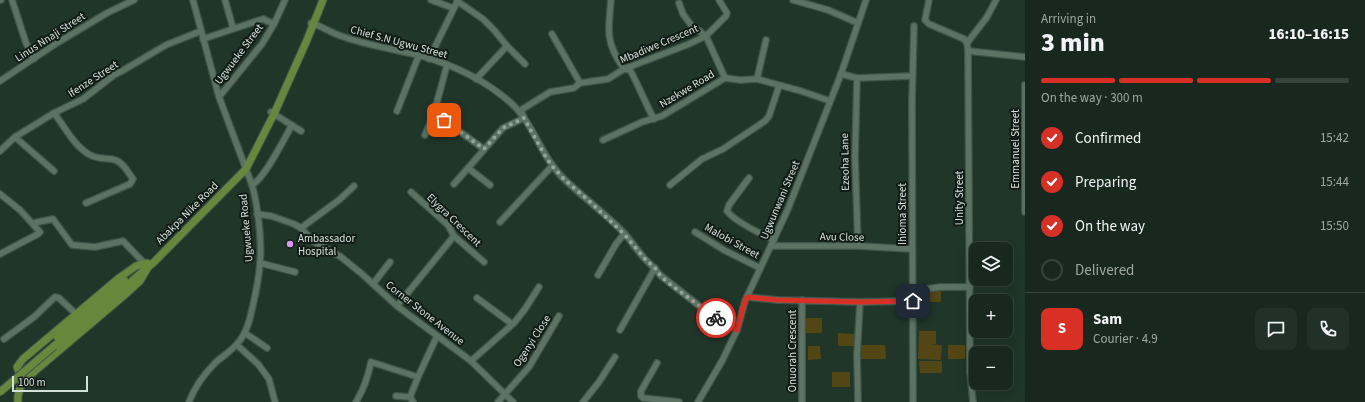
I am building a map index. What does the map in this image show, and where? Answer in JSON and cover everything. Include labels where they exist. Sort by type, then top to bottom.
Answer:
[{"type":"main road","name":"Abakpa Nike Road","points":[[312,23],[320,0]]},
{"type":"main road","name":"Abakpa Nike Road","points":[[0,387],[120,292],[147,264],[188,228],[247,170],[323,0]]},
{"type":"main road","points":[[18,402],[19,389],[23,381],[128,292],[144,276],[147,264],[136,266],[119,278],[19,363],[18,369],[23,381]]},
{"type":"main road","name":"Abakpa Nike Road","points":[[0,392],[53,344]]},
{"type":"street","points":[[12,0],[26,44],[34,59]]},
{"type":"street","name":"Linus Nnaji Street","points":[[0,81],[57,43],[107,13],[134,0]]},
{"type":"street","name":"Ugwueke Road","points":[[189,402],[194,390],[204,376],[217,362],[237,345],[245,333],[252,312],[260,263],[257,214],[252,185],[219,97],[193,0]]},
{"type":"street","points":[[225,0],[233,28]]},
{"type":"street","name":"Ugwueke Street","points":[[219,97],[262,44],[274,24],[285,0]]},
{"type":"street","points":[[431,0],[453,8]]},
{"type":"street","points":[[611,0],[609,33],[612,46],[624,69],[630,70],[645,104],[654,119]]},
{"type":"street","name":"Mbadiwe Crescent","points":[[524,118],[521,110],[550,92],[574,88],[580,83],[608,79],[624,69],[665,54],[706,36],[726,16],[727,13],[719,0]]},
{"type":"street","points":[[793,0],[828,10],[858,23]]},
{"type":"street","name":"Ugwunwani Street","points":[[698,402],[722,361],[737,330],[747,297],[800,181],[841,74],[866,0]]},
{"type":"street","points":[[929,0],[924,20],[929,24],[964,39],[967,43],[987,17],[996,0]]},
{"type":"street","points":[[429,59],[457,1],[483,19],[525,64]]},
{"type":"street","points":[[679,3],[683,14],[691,25],[706,36],[725,78]]},
{"type":"street","points":[[203,39],[263,19],[274,24]]},
{"type":"street","name":"Chief S.N Ugwu Street","points":[[312,23],[341,36],[419,55],[446,65],[476,79],[494,90],[512,104],[524,118],[552,166],[564,179],[624,234],[667,282],[702,308],[737,330]]},
{"type":"street","name":"Ihioma Street","points":[[913,402],[914,291],[912,249],[912,76],[914,26]]},
{"type":"street","name":"Ifenze Street","points":[[0,150],[15,137],[83,99],[114,75],[166,45],[201,31]]},
{"type":"street","points":[[552,34],[580,83]]},
{"type":"street","points":[[757,79],[766,40]]},
{"type":"street","name":"Unity Street","points":[[967,43],[970,371],[973,402]]},
{"type":"street","points":[[476,79],[507,46]]},
{"type":"street","points":[[968,51],[1025,57]]},
{"type":"street","points":[[397,111],[419,55]]},
{"type":"street","points":[[425,135],[434,113],[446,65]]},
{"type":"street","points":[[841,74],[857,78],[912,76]]},
{"type":"street","name":"Nzekwe Road","points":[[603,140],[642,122],[654,119],[682,105],[710,86],[725,78],[740,80],[757,79],[801,91],[830,101]]},
{"type":"street","name":"Ezeoha Lane","points":[[857,78],[855,156],[858,246]]},
{"type":"street","name":"Emmanuel Street","points":[[1025,85],[1025,212]]},
{"type":"street","points":[[670,185],[702,159],[723,149],[765,121],[769,116],[779,86]]},
{"type":"street","points":[[273,113],[301,131]]},
{"type":"street","points":[[434,113],[484,149]]},
{"type":"street","points":[[54,114],[75,142],[85,151],[98,159],[112,159],[119,162],[133,179],[130,184],[86,203]]},
{"type":"street","points":[[454,184],[503,128],[524,118]]},
{"type":"street","points":[[252,185],[256,183],[266,169],[292,126]]},
{"type":"street","points":[[15,137],[54,171]]},
{"type":"street","points":[[500,222],[552,166]]},
{"type":"street","points":[[468,168],[490,185]]},
{"type":"street","points":[[749,178],[727,211],[732,216],[774,240]]},
{"type":"street","points":[[301,228],[339,200],[354,186]]},
{"type":"street","name":"Elygra Crescent","points":[[411,192],[448,225],[454,236],[484,262]]},
{"type":"street","points":[[0,194],[20,210],[33,223],[40,233],[0,254]]},
{"type":"street","name":"Corner Stone Avenue","points":[[257,214],[271,216],[294,224],[301,228],[313,242],[341,257],[397,306],[471,361],[513,402]]},
{"type":"street","points":[[33,223],[53,219],[72,245],[96,246],[123,241],[147,264]]},
{"type":"street","name":"Malobi Street","points":[[695,232],[724,250],[760,268]]},
{"type":"street","points":[[598,275],[616,244],[624,234]]},
{"type":"street","points":[[397,306],[454,236]]},
{"type":"street","name":"Avu Close","points":[[771,246],[858,246],[912,249]]},
{"type":"street","points":[[373,284],[390,262]]},
{"type":"street","points":[[260,263],[295,272]]},
{"type":"street","points":[[620,330],[655,268]]},
{"type":"street","points":[[471,361],[512,324],[525,309],[539,287]]},
{"type":"street","points":[[914,291],[940,287],[970,288]]},
{"type":"street","points":[[4,339],[34,317],[55,297],[59,298],[76,315]]},
{"type":"street","points":[[747,297],[778,300],[860,302],[913,301]]},
{"type":"street","points":[[477,298],[512,324]]},
{"type":"street","name":"Onuorah Crescent","points":[[802,300],[802,402]]},
{"type":"street","points":[[858,402],[857,355],[860,302]]},
{"type":"street","name":"Ogenyi Close","points":[[498,402],[529,367],[559,316]]},
{"type":"street","points":[[245,333],[267,348]]},
{"type":"street","points":[[396,396],[411,400],[418,377],[437,336]]},
{"type":"street","points":[[237,345],[258,364],[269,379],[275,402]]},
{"type":"street","points":[[583,402],[599,382],[615,357]]},
{"type":"street","points":[[356,402],[368,380],[372,362],[418,377]]},
{"type":"street","points":[[657,363],[641,391],[641,396],[643,398],[679,402]]},
{"type":"shaded area","points":[[916,288],[941,288],[941,302],[917,302]]},
{"type":"shaded area","points":[[806,318],[822,318],[822,333],[805,333]]},
{"type":"shaded area","points":[[919,331],[936,331],[936,344],[929,344],[942,345],[941,360],[918,359]]},
{"type":"shaded area","points":[[838,333],[854,334],[854,346],[838,346]]},
{"type":"shaded area","points":[[860,345],[885,345],[886,359],[861,359]]},
{"type":"shaded area","points":[[948,345],[965,345],[965,359],[948,359]]},
{"type":"shaded area","points":[[808,346],[820,346],[821,359],[808,360]]},
{"type":"shaded area","points":[[919,361],[942,361],[942,373],[920,373]]},
{"type":"shaded area","points":[[832,372],[850,372],[850,387],[832,387]]},
{"type":"way so far","points":[[444,120],[484,149],[503,128],[524,118],[544,154],[552,166],[564,179],[624,234],[667,282],[716,318]]},
{"type":"place","name":"Ambassador Hospital","points":[[290,244]]},
{"type":"route","points":[[716,318],[737,330],[747,297],[778,300],[860,302],[913,301]]}]
